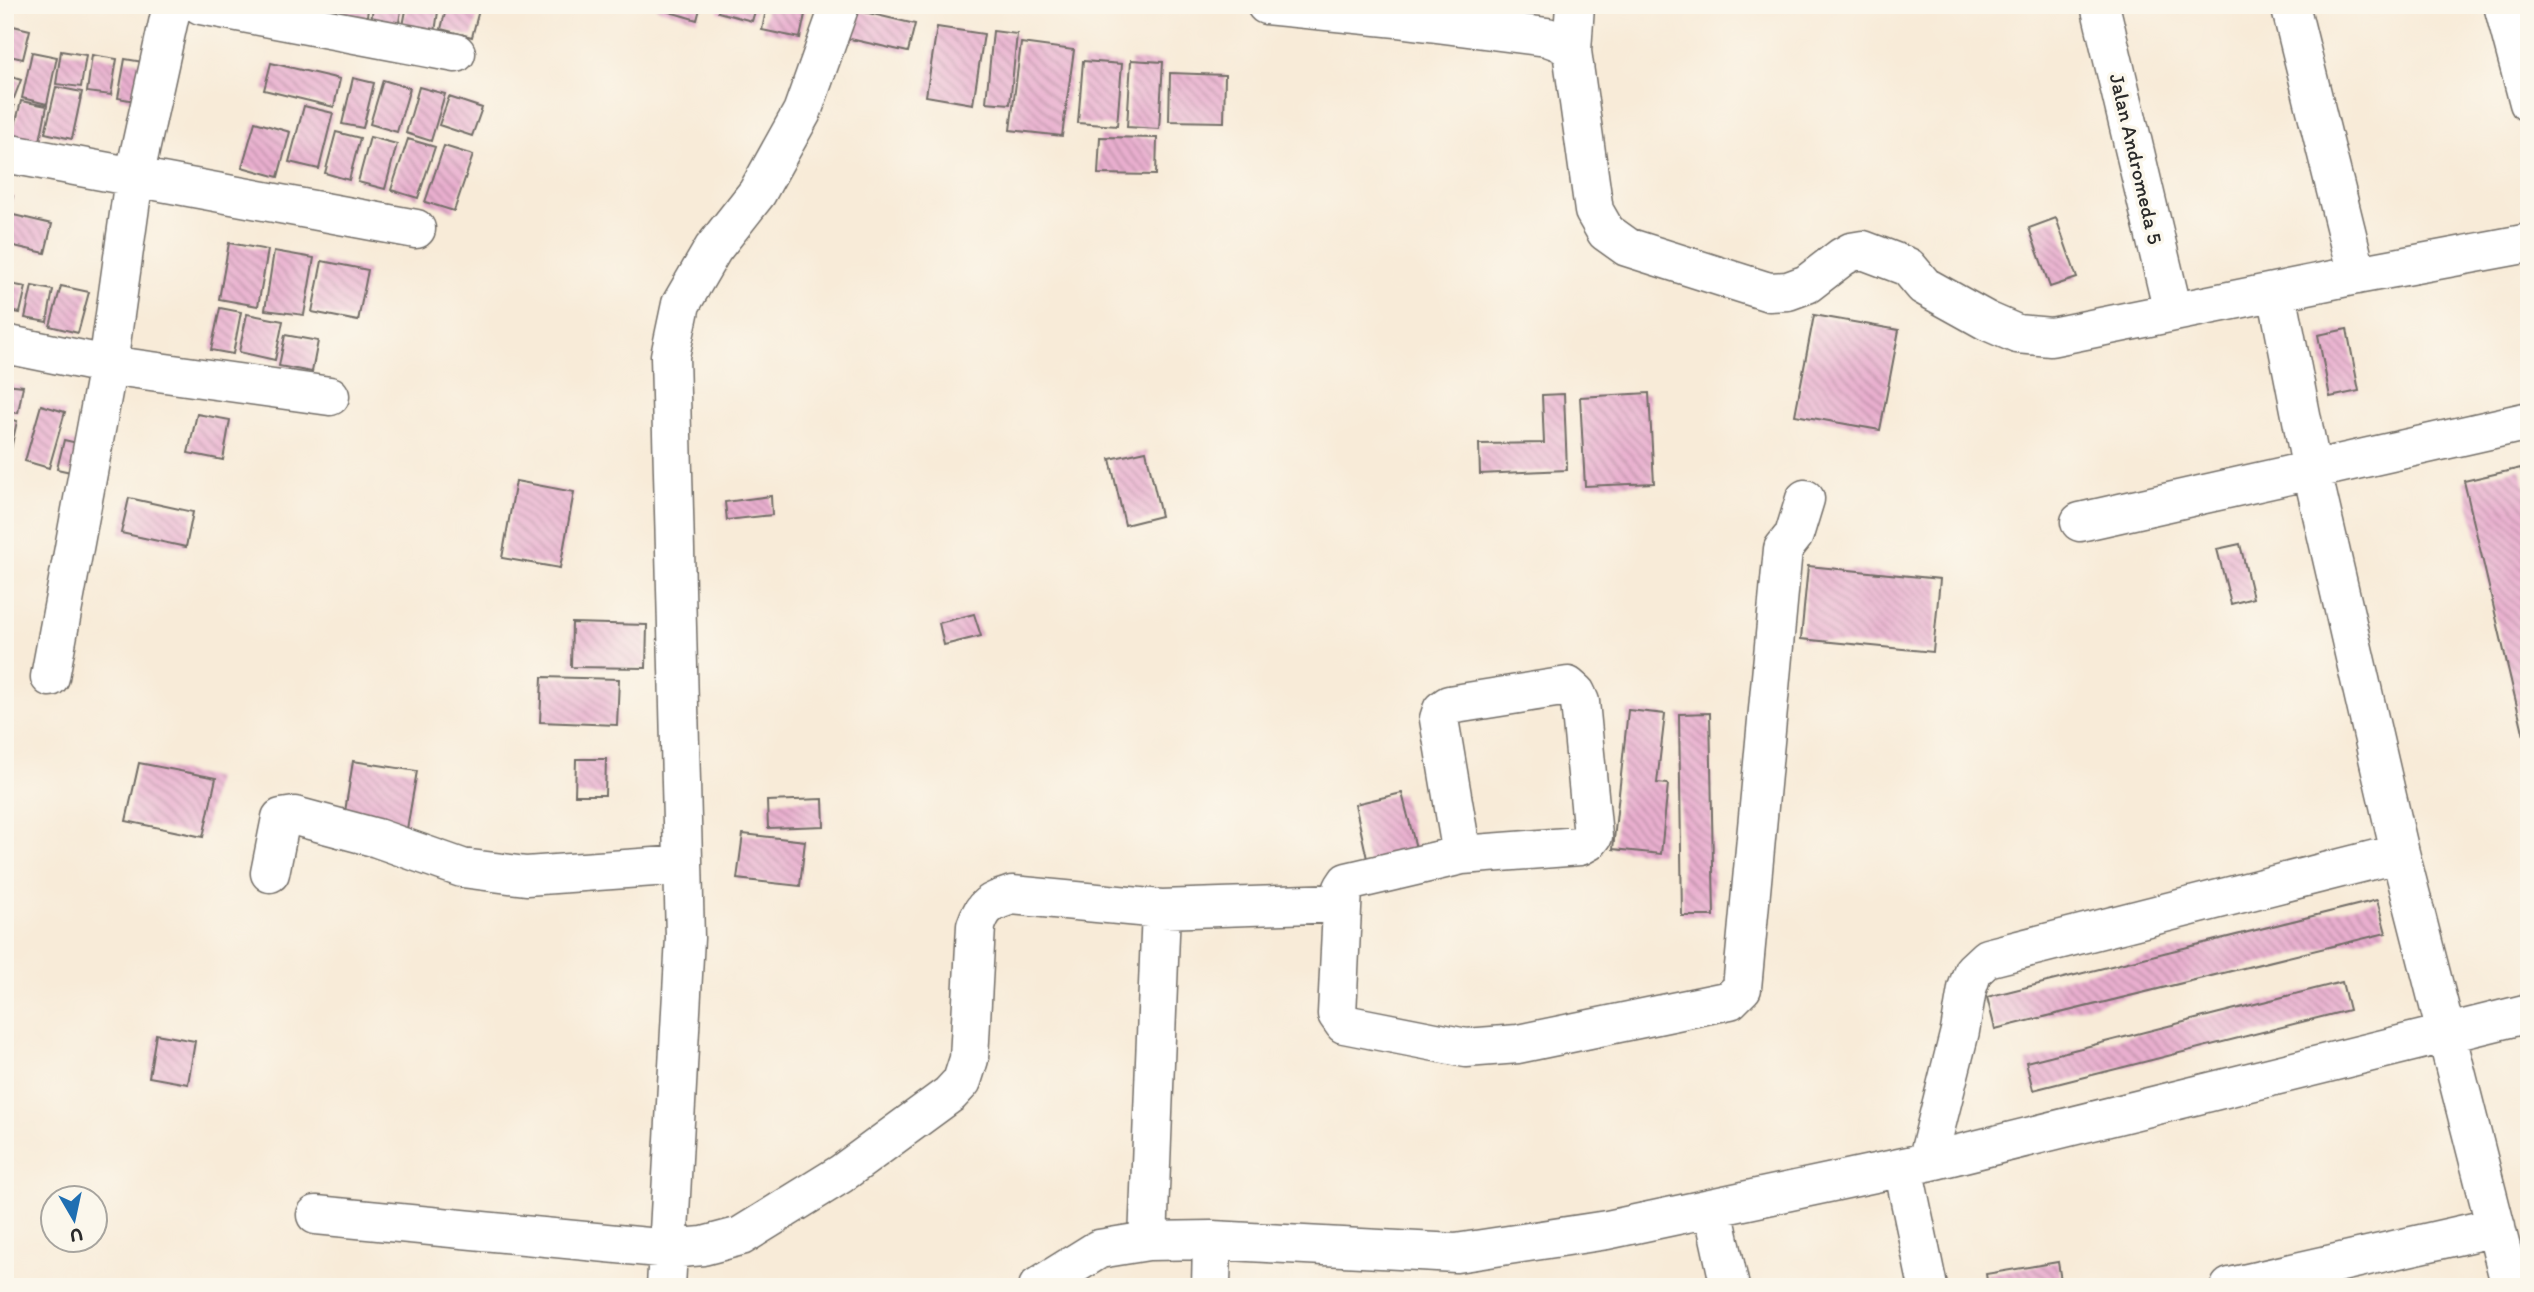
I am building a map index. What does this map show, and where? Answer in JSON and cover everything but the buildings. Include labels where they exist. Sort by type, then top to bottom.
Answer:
[{"type":"street","points":[[50,677],[108,365],[134,178],[172,5]]},
{"type":"street","points":[[201,5],[456,53]]},
{"type":"street","points":[[666,1287],[685,937],[670,356],[681,304],[713,249],[757,192],[802,112],[840,5]]},
{"type":"street","points":[[1266,5],[1547,37],[1561,42],[1572,51]]},
{"type":"street","points":[[1575,5],[1572,51],[1594,211],[1606,232],[1627,247],[1769,292],[1788,291],[1807,284],[1842,257],[1863,250],[1908,267],[1924,286],[1987,321],[2017,334],[2051,337],[2529,243]]},
{"type":"street","name":"Jalan Andromeda 5","points":[[2100,5],[2173,312]]},
{"type":"street","points":[[2290,5],[2357,275]]},
{"type":"street","points":[[2503,5],[2529,103]]},
{"type":"street","points":[[5,153],[416,229]]},
{"type":"street","points":[[2277,292],[2312,471],[2400,853],[2511,1287]]},
{"type":"street","points":[[5,344],[108,365],[330,396]]},
{"type":"street","points":[[2080,522],[2529,421]]},
{"type":"street","points":[[1462,855],[1439,719],[1442,710],[1449,705],[1568,686],[1576,692],[1580,702],[1592,836],[1589,841],[1580,846],[1462,855],[1347,882],[1343,888],[1341,903],[1337,1014],[1344,1024],[1466,1048],[1518,1044],[1730,1000],[1742,989],[1783,549],[1794,535],[1805,499]]},
{"type":"street","points":[[270,873],[281,818],[295,816],[377,838],[462,868],[526,876],[683,865]]},
{"type":"street","points":[[1928,1287],[1915,1164],[1960,1031],[1973,971],[1987,958],[2400,853]]},
{"type":"street","points":[[316,1215],[669,1249],[703,1246],[741,1236],[841,1174],[950,1094],[962,1081],[969,1059],[976,926],[980,914],[990,902],[1012,895],[1161,909],[1341,903]]},
{"type":"street","points":[[1148,1241],[1161,909]]},
{"type":"street","points":[[1038,1287],[1099,1249],[1148,1241],[1212,1240],[1457,1253],[1607,1230],[1915,1164],[2529,1013]]},
{"type":"street","points":[[1713,1209],[1730,1287]]},
{"type":"street","points":[[2230,1287],[2318,1277],[2496,1227]]},
{"type":"street","points":[[1211,1287],[1212,1240]]}]
